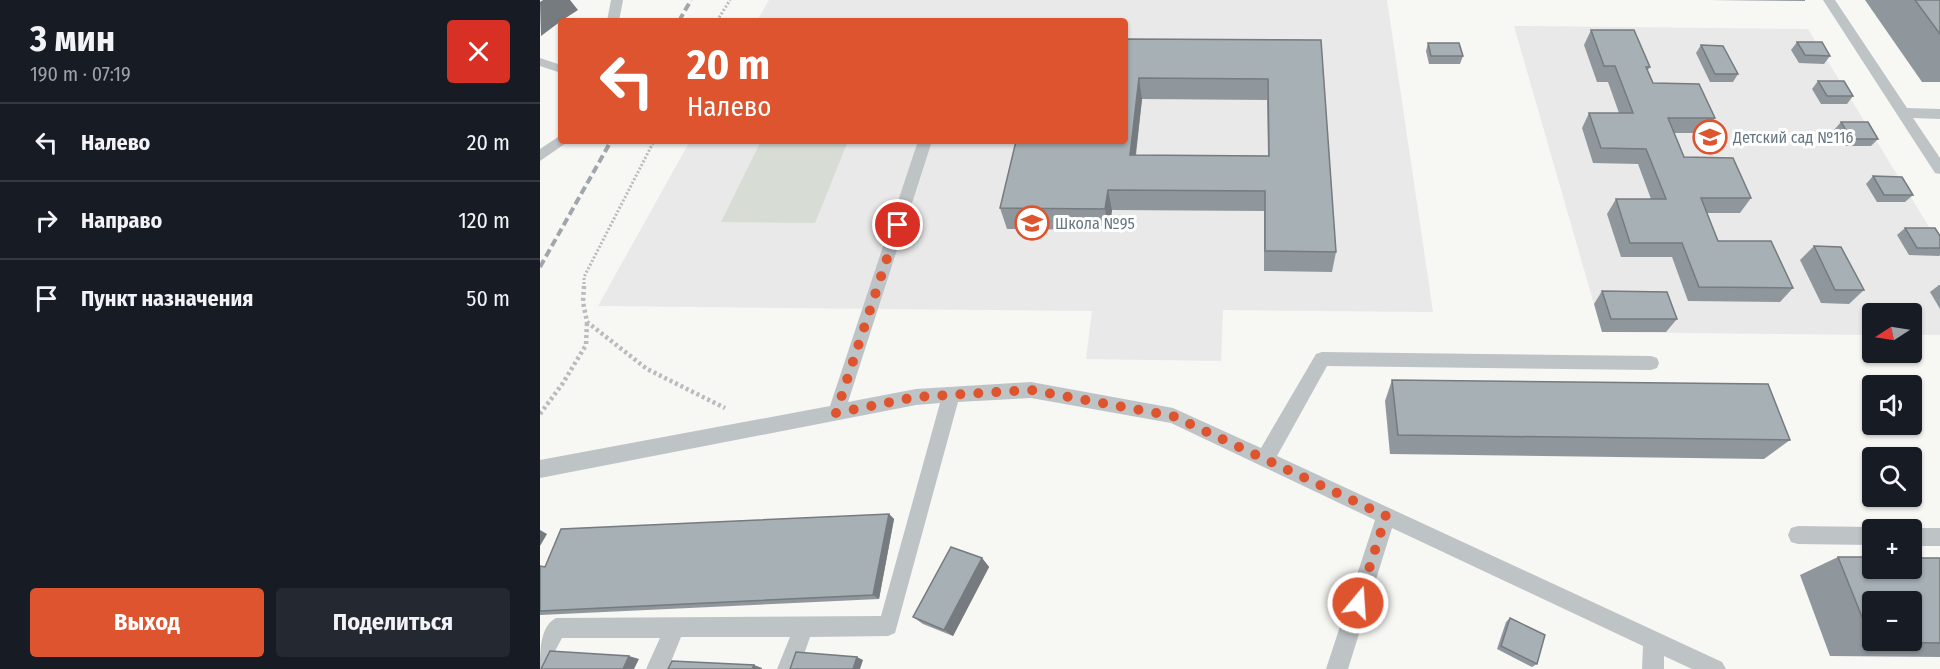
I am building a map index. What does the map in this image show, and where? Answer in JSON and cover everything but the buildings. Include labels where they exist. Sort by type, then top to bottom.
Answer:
[{"type":"lane","points":[[614,18],[617,0]]},
{"type":"lane","points":[[1829,0],[1940,169]]},
{"type":"lane","points":[[540,62],[558,68]]},
{"type":"lane","points":[[1903,113],[1940,114]]},
{"type":"lane","points":[[540,156],[558,142]]},
{"type":"lane","points":[[836,413],[924,144]]},
{"type":"lane","points":[[1265,459],[1322,359],[1650,363]]},
{"type":"lane","points":[[540,469],[916,397],[1031,390],[1173,416],[1715,669]]},
{"type":"lane","points":[[540,659],[556,628],[888,626],[951,394]]},
{"type":"lane","points":[[1337,669],[1386,516]]},
{"type":"lane","points":[[1798,535],[1862,536]]},
{"type":"lane","points":[[1922,537],[1940,537]]},
{"type":"lane","points":[[788,669],[804,626]]},
{"type":"lane","points":[[657,669],[675,627]]},
{"type":"lane","points":[[1653,669],[1654,641]]},
{"type":"path","points":[[719,18],[730,0]]},
{"type":"path","points":[[540,414],[563,383],[586,345],[584,277],[652,144]]},
{"type":"path","points":[[587,322],[647,369],[735,413]]},
{"type":"shaded area","name":"Школа №95","points":[[769,0],[1387,0],[1433,312],[1223,310],[1221,361],[1086,359],[1092,311],[598,306],[688,144],[1128,144],[1128,18],[759,18]]},
{"type":"shaded area","name":"Детский сад №116","points":[[1514,26],[1808,29],[1940,245],[1940,335],[1922,335],[1922,303],[1862,303],[1862,335],[1602,332]]},
{"type":"shaded area","points":[[760,144],[847,144],[815,223],[721,222]]},
{"type":"railway","points":[[681,18],[691,0]]},
{"type":"railway","points":[[540,267],[609,144]]},
{"type":"place","name":"Детский сад №116","points":[[1710,137]]},
{"type":"place","name":"Школа №95","points":[[1032,223]]},
{"type":"route","points":[[898,225],[836,413],[916,397],[1031,390],[1173,416],[1386,516],[1358,603]]}]
